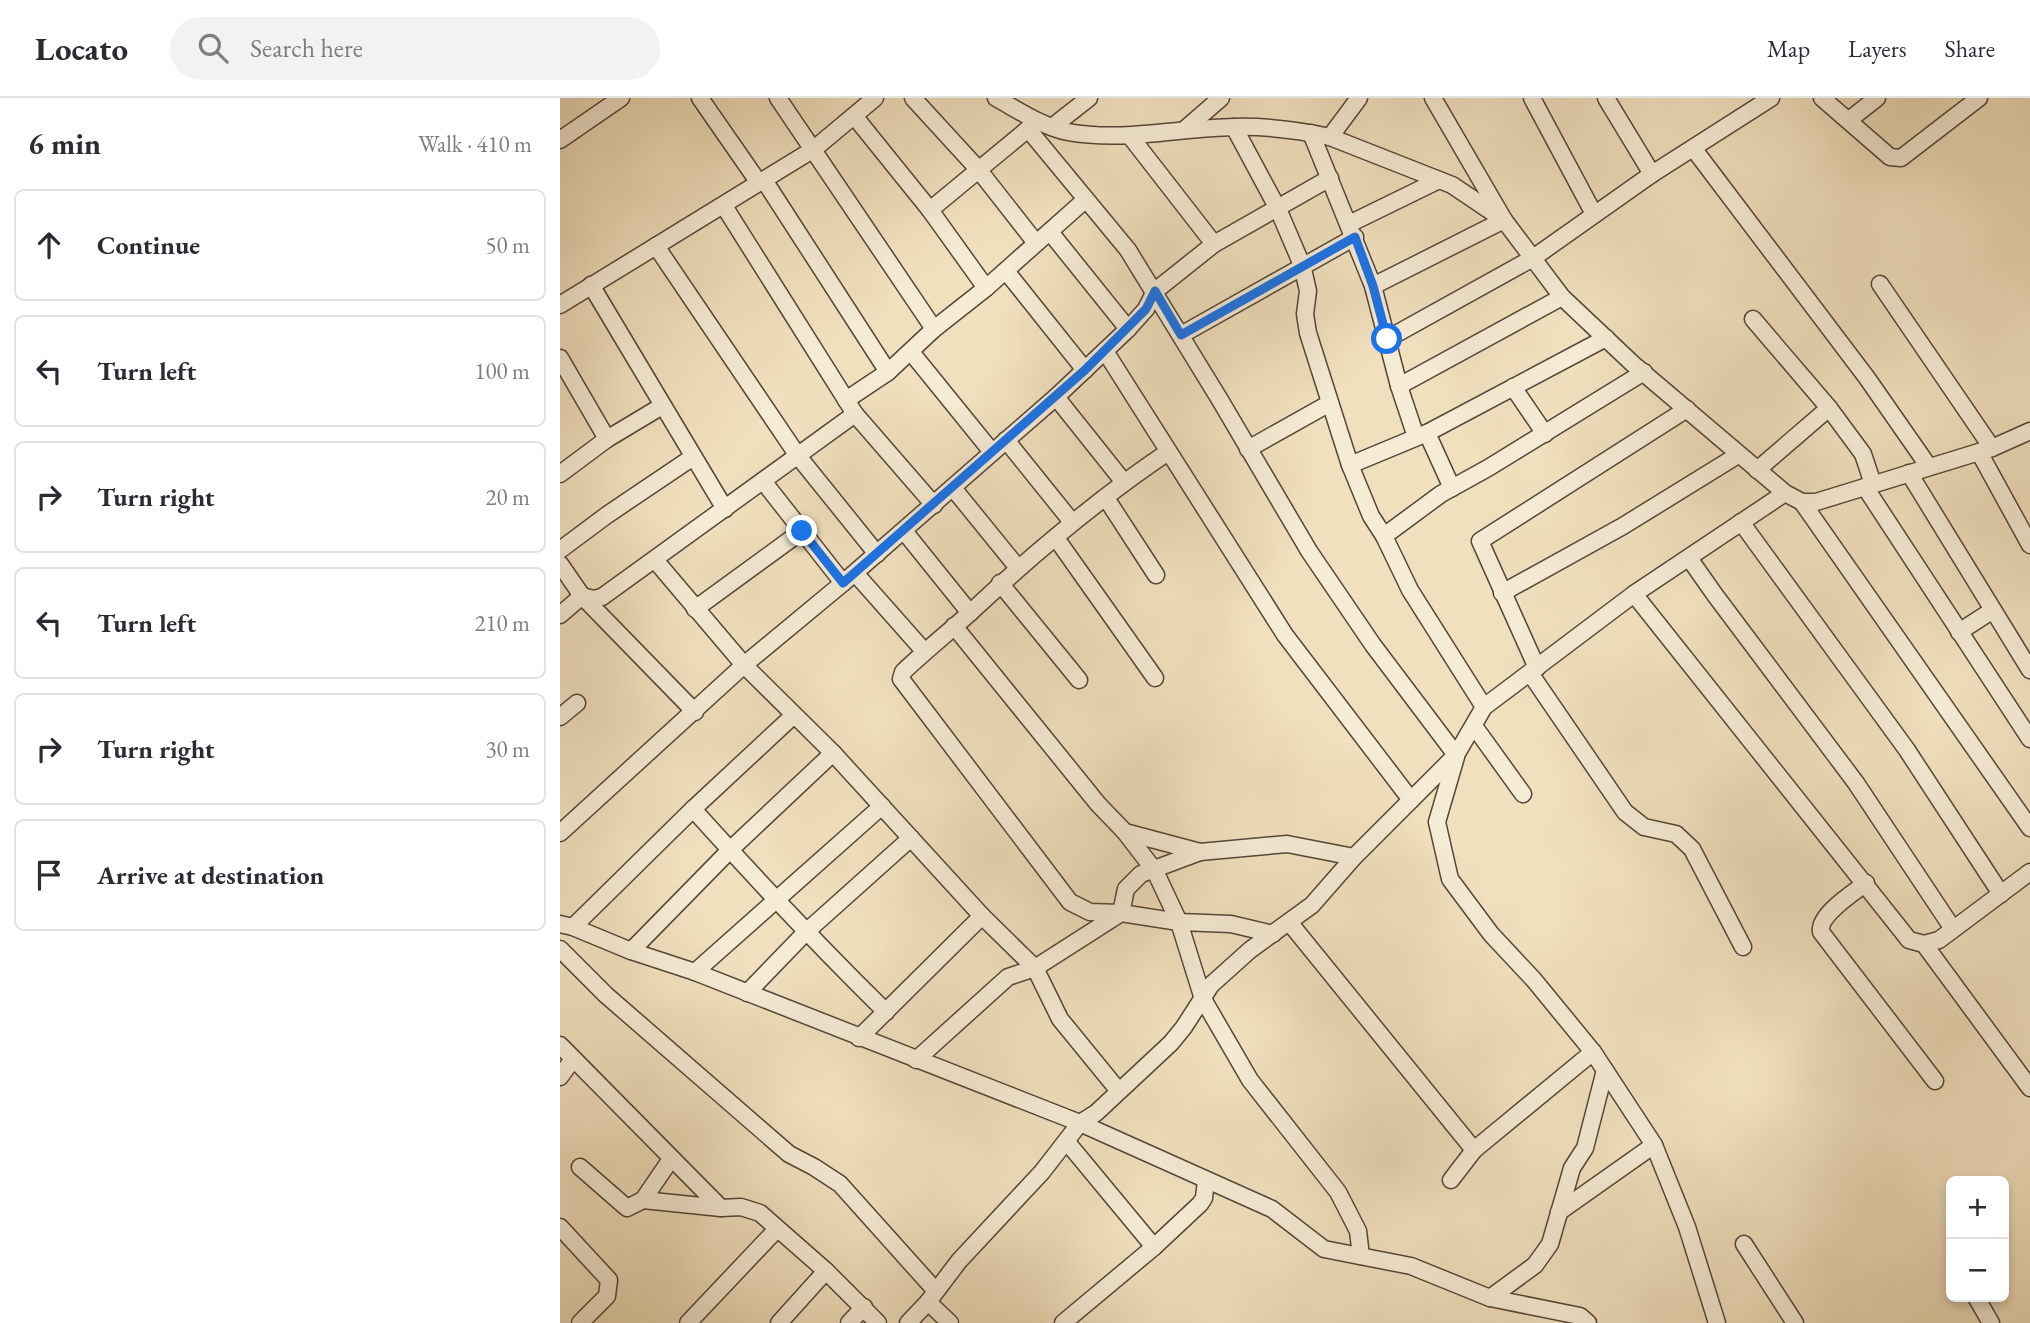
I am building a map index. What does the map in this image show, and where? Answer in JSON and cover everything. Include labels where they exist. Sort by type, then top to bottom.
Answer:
[{"type":"street","points":[[560,140],[621,98]]},
{"type":"street","points":[[700,98],[762,182],[888,372]]},
{"type":"street","points":[[778,98],[934,329]]},
{"type":"street","points":[[913,98],[978,169],[1036,243]]},
{"type":"street","points":[[996,98],[1032,124],[1085,200],[1128,250],[1316,561],[1373,645],[1457,755]]},
{"type":"street","points":[[1052,127],[1089,98]]},
{"type":"street","points":[[1184,130],[1221,98]]},
{"type":"street","points":[[1330,137],[1359,98]]},
{"type":"street","points":[[1433,98],[1504,220],[1562,297],[1738,455],[1785,493],[1802,502],[2030,828]]},
{"type":"street","points":[[1532,98],[1594,214]]},
{"type":"street","points":[[1606,98],[1652,174]]},
{"type":"street","points":[[1387,339],[1533,258],[1652,174],[1771,98]]},
{"type":"street","points":[[1822,98],[1890,157],[1901,158],[1979,98]]},
{"type":"street","points":[[1849,120],[1877,98]]},
{"type":"street","points":[[560,305],[814,149],[855,117],[869,100]]},
{"type":"street","points":[[855,117],[930,210],[986,288]]},
{"type":"street","points":[[930,210],[1032,124],[1068,132],[1130,135],[1234,127],[1283,128],[1330,137],[1452,185],[1504,220]]},
{"type":"street","points":[[1234,127],[1278,209],[1302,265],[1308,292],[1305,314],[1308,333],[1350,466],[1371,516],[1384,536],[1410,590],[1484,707]]},
{"type":"street","points":[[1311,133],[1373,286],[1399,386],[1422,435],[1452,488]]},
{"type":"street","points":[[1130,135],[1214,244]]},
{"type":"street","points":[[1693,148],[1867,377],[1929,467]]},
{"type":"street","points":[[560,833],[744,665],[904,531],[1056,397],[1128,329],[1146,309],[1155,291],[1214,244],[1331,178]]},
{"type":"street","points":[[1181,335],[1302,265],[1352,230],[1439,180]]},
{"type":"street","points":[[582,596],[593,599],[603,597],[798,456],[934,329],[1006,271],[1085,200]]},
{"type":"street","points":[[724,206],[851,407],[934,505]]},
{"type":"street","points":[[1373,286],[1504,220]]},
{"type":"street","points":[[1050,232],[1128,329]]},
{"type":"street","points":[[656,246],[798,456],[877,554]]},
{"type":"street","points":[[1006,271],[1085,370]]},
{"type":"street","points":[[1880,284],[1985,450],[2030,545]]},
{"type":"street","points":[[591,285],[725,509]]},
{"type":"street","points":[[1399,386],[1562,297]]},
{"type":"street","points":[[1753,319],[1829,408],[1863,454],[1869,486],[1959,632],[2030,739]]},
{"type":"street","points":[[1350,466],[1422,435],[1606,338]]},
{"type":"street","points":[[1105,351],[1285,635],[1411,800]]},
{"type":"street","points":[[911,352],[992,452]]},
{"type":"street","points":[[560,358],[607,439]]},
{"type":"street","points":[[1384,536],[1452,488],[1644,372]]},
{"type":"street","points":[[1513,387],[1545,434]]},
{"type":"street","points":[[1056,397],[1123,481]]},
{"type":"street","points":[[1248,449],[1330,403]]},
{"type":"street","points":[[560,474],[607,439],[662,406]]},
{"type":"street","points":[[1757,470],[1829,408]]},
{"type":"street","points":[[1686,409],[1480,541],[1533,671],[1625,812],[1644,827],[1676,834],[1692,849],[1743,947]]},
{"type":"street","points":[[1802,502],[1816,502],[1985,450],[2030,430]]},
{"type":"street","points":[[1006,440],[1072,522]]},
{"type":"street","points":[[1168,452],[1123,481],[1106,498],[1072,522],[1000,583],[902,672],[901,679],[1070,902],[1090,912],[1231,925],[1273,934]]},
{"type":"street","points":[[1502,593],[1623,526],[1738,455]]},
{"type":"street","points":[[560,550],[693,457]]},
{"type":"street","points":[[1909,473],[2030,670]]},
{"type":"street","points":[[763,481],[802,531],[924,651]]},
{"type":"street","points":[[953,488],[1018,568]]},
{"type":"street","points":[[1717,1323],[1687,1227],[1654,1145],[1593,1052],[1534,980],[1491,934],[1450,879],[1437,822],[1457,755],[1484,707],[1634,594],[1785,493]]},
{"type":"street","points":[[1106,498],[1156,575]]},
{"type":"street","points":[[1741,522],[1907,750],[2001,894]]},
{"type":"street","points":[[695,609],[802,531]]},
{"type":"street","points":[[904,531],[970,613]]},
{"type":"street","points":[[1056,538],[1155,678]]},
{"type":"street","points":[[1689,558],[1850,774],[1953,929]]},
{"type":"street","points":[[655,560],[744,665],[833,753],[982,916],[1035,968],[1060,1019],[1118,1090]]},
{"type":"street","points":[[560,564],[582,596],[695,712]]},
{"type":"street","points":[[1000,583],[1079,680]]},
{"type":"street","points":[[1634,594],[1909,940],[1924,944],[1939,940],[2030,872]]},
{"type":"street","points":[[560,614],[582,596]]},
{"type":"street","points":[[1959,632],[1993,610]]},
{"type":"street","points":[[954,626],[1155,871],[1179,922],[1203,999],[1250,1080],[1338,1192],[1359,1231],[1361,1256]]},
{"type":"street","points":[[560,717],[577,703]]},
{"type":"street","points":[[794,715],[566,925],[631,951],[695,972],[1080,1123],[1272,1209],[1325,1249],[1411,1266],[1490,1298],[1580,1316],[1588,1323]]},
{"type":"street","points":[[1474,726],[1523,794]]},
{"type":"street","points":[[631,951],[730,850],[833,753]]},
{"type":"street","points":[[908,1323],[959,1261],[1042,1172],[1080,1123],[1096,1113],[1171,1043],[1211,985],[1228,968],[1312,905],[1354,857],[1457,755]]},
{"type":"street","points":[[695,972],[882,806]]},
{"type":"street","points":[[693,808],[806,932],[886,1012]]},
{"type":"street","points":[[1125,832],[1200,852]]},
{"type":"street","points":[[747,993],[806,932],[911,838]]},
{"type":"street","points":[[916,1060],[1008,977],[1035,968],[1121,913],[1126,889],[1141,874],[1200,852],[1287,844],[1354,857]]},
{"type":"street","points":[[1866,883],[1824,917],[1820,925],[1821,932],[1936,1081]]},
{"type":"street","points":[[859,1038],[982,916]]},
{"type":"street","points":[[1289,922],[1474,1150]]},
{"type":"street","points":[[1924,944],[2030,1088]]},
{"type":"street","points":[[560,949],[606,995],[789,1154],[840,1184],[932,1296],[950,1323]]},
{"type":"street","points":[[560,1045],[720,1208]]},
{"type":"street","points":[[1451,1180],[1474,1150],[1593,1052]]},
{"type":"street","points":[[560,1077],[573,1059]]},
{"type":"street","points":[[1490,1298],[1535,1265],[1550,1244],[1572,1168],[1585,1148],[1605,1070]]},
{"type":"street","points":[[1067,1142],[1154,1247]]},
{"type":"street","points":[[1559,1212],[1654,1145]]},
{"type":"street","points":[[580,1167],[627,1209],[643,1200],[671,1158]]},
{"type":"street","points":[[1063,1323],[1154,1247],[1200,1204],[1204,1198],[1206,1180]]},
{"type":"street","points":[[643,1200],[720,1208],[741,1207],[760,1213],[826,1270],[878,1323]]},
{"type":"street","points":[[560,1227],[609,1280],[607,1296],[580,1323]]},
{"type":"street","points":[[688,1323],[777,1228]]},
{"type":"street","points":[[1744,1244],[1795,1323]]},
{"type":"street","points":[[779,1323],[826,1270]]},
{"type":"street","points":[[1979,1302],[1991,1323]]},
{"type":"street","points":[[849,1323],[864,1307]]},
{"type":"route","points":[[802,531],[843,583],[1085,370],[1146,309],[1155,291],[1181,335],[1355,237],[1373,286],[1387,339]]}]
